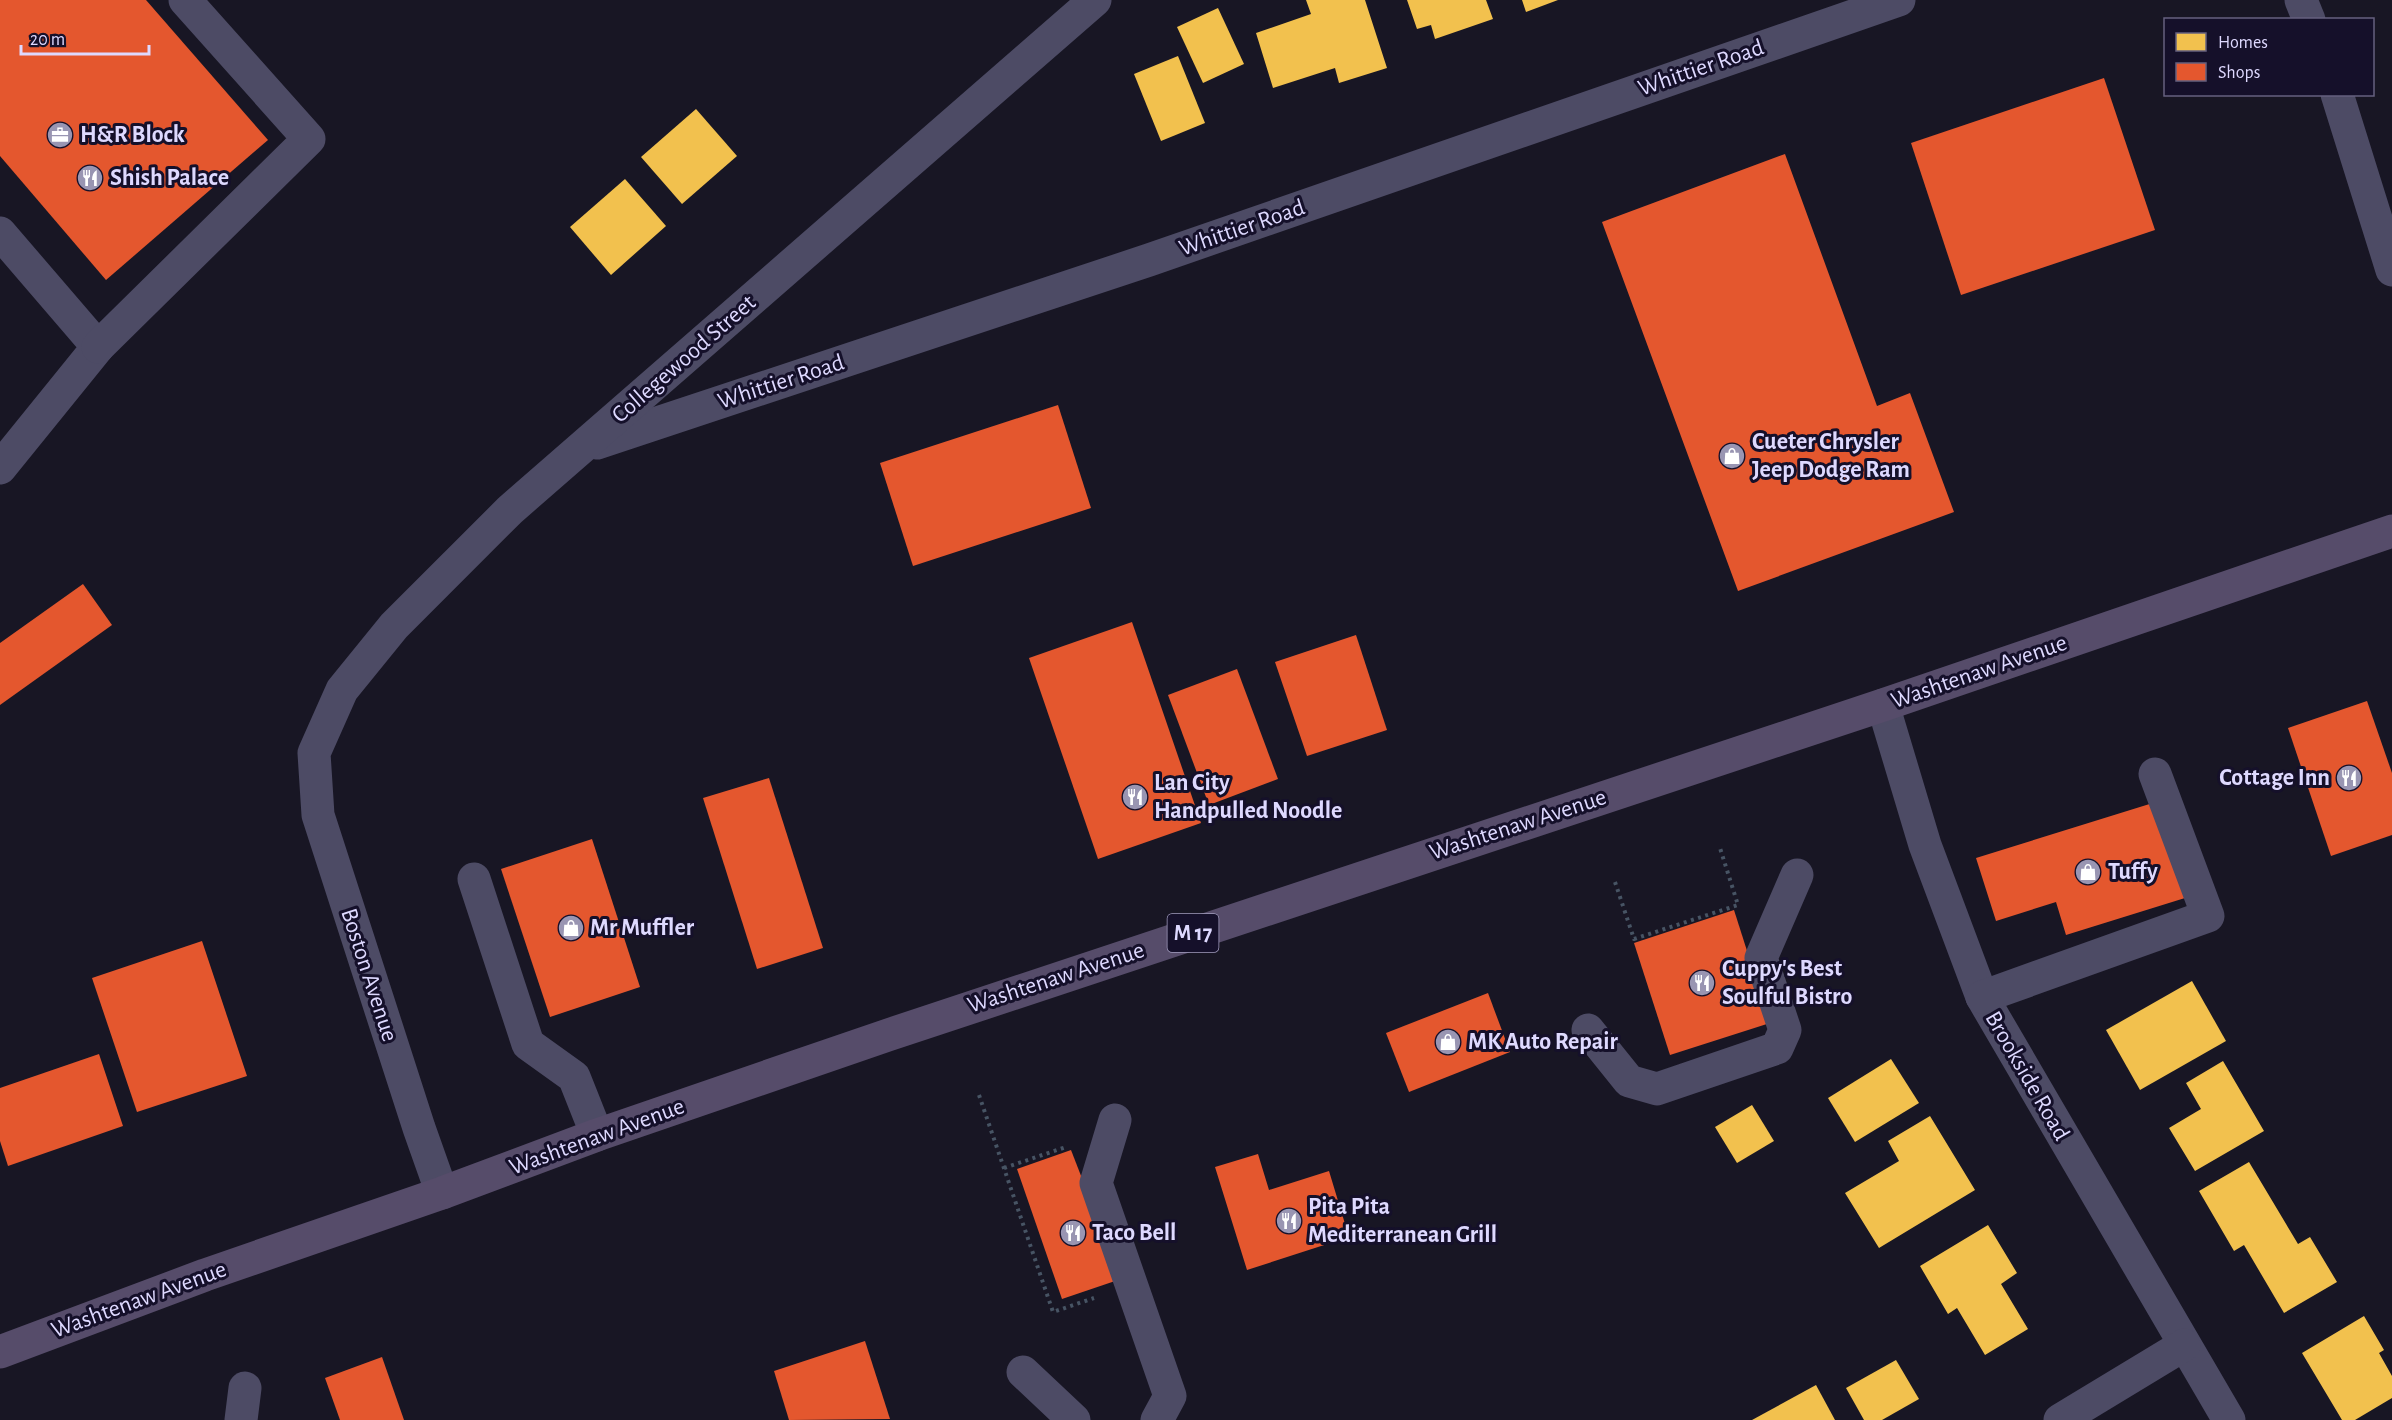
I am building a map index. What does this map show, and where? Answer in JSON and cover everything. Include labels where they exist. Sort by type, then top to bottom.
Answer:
[{"type":"main road","name":"Washtenaw Avenue","points":[[0,1352],[205,1275],[442,1193],[597,1135],[1054,978],[1883,705],[2392,531]]},
{"type":"street","points":[[0,468],[98,347],[309,139],[186,0]]},
{"type":"street","name":"Collegewood Street","points":[[314,753],[342,690],[394,626],[510,510],[1095,0]]},
{"type":"street","name":"Whittier Road","points":[[582,448],[1149,260],[1899,0]]},
{"type":"street","points":[[2301,0],[2308,18]]},
{"type":"street","points":[[2338,96],[2392,270]]},
{"type":"street","points":[[0,233],[98,347]]},
{"type":"street","name":"Brookside Road","points":[[1883,705],[1925,845],[1982,997],[2229,1420]]},
{"type":"street","name":"Boston Avenue","points":[[314,753],[318,815],[442,1193]]},
{"type":"street","points":[[1982,997],[2208,916],[2155,774]]},
{"type":"street","points":[[1588,1030],[1629,1081],[1657,1089],[1777,1048],[1785,1030],[1761,958],[1797,876]]},
{"type":"street","points":[[474,879],[528,1044],[574,1077],[597,1135]]},
{"type":"street","points":[[1115,1120],[1096,1183],[1170,1396],[1157,1420]]},
{"type":"street","points":[[2060,1420],[2184,1345]]},
{"type":"street","points":[[1023,1372],[1074,1420]]},
{"type":"street","points":[[241,1420],[245,1388]]},
{"type":"path","points":[[1615,882],[1634,939],[1738,904],[1719,848]]},
{"type":"path","points":[[979,1095],[1053,1312],[1102,1295]]},
{"type":"path","points":[[1004,1168],[1069,1147]]},
{"type":"building: Homes","points":[[1306,0],[1365,0],[1387,68],[1339,83],[1335,68],[1273,88],[1256,33],[1311,14]]},
{"type":"building: Homes","points":[[1407,0],[1486,0],[1493,19],[1435,39],[1431,25],[1417,29]]},
{"type":"building: Homes","points":[[1522,0],[1558,0],[1526,12]]},
{"type":"building: Homes","points":[[1218,8],[1244,64],[1203,83],[1177,27]]},
{"type":"building: Homes","points":[[1178,56],[1205,123],[1161,141],[1134,74]]},
{"type":"building: Homes","points":[[696,109],[737,156],[682,204],[641,157]]},
{"type":"building: Homes","points":[[625,179],[666,226],[611,275],[570,227]]},
{"type":"building: Homes","points":[[2192,981],[2226,1041],[2140,1090],[2106,1030]]},
{"type":"building: Homes","points":[[1891,1059],[1919,1103],[1855,1142],[1828,1098]]},
{"type":"building: Homes","points":[[2223,1061],[2264,1131],[2195,1171],[2169,1128],[2201,1109],[2186,1083]]},
{"type":"building: Homes","points":[[1752,1105],[1774,1141],[1737,1163],[1715,1127]]},
{"type":"building: Homes","points":[[1930,1116],[1975,1190],[1879,1248],[1845,1193],[1899,1161],[1888,1141]]},
{"type":"building: Homes","points":[[2249,1162],[2298,1244],[2310,1237],[2337,1282],[2284,1313],[2244,1245],[2234,1251],[2199,1191]]},
{"type":"building: Homes","points":[[1988,1225],[2017,1273],[2001,1284],[2028,1329],[1985,1355],[1957,1308],[1948,1314],[1920,1266]]},
{"type":"building: Homes","points":[[2364,1316],[2384,1350],[2379,1353],[2392,1376],[2392,1398],[2355,1420],[2342,1420],[2302,1353]]},
{"type":"building: Homes","points":[[1896,1360],[1919,1399],[1882,1420],[1864,1420],[1846,1388]]},
{"type":"building: Homes","points":[[1816,1385],[1835,1420],[1752,1420]]},
{"type":"building: Shops","points":[[0,0],[146,0],[268,140],[106,280],[0,156]]},
{"type":"building: Shops","points":[[2104,78],[2155,230],[1961,295],[1911,143]]},
{"type":"building: Shops","points":[[1785,154],[1877,406],[1910,393],[1954,512],[1738,591],[1602,222]]},
{"type":"building: Shops","points":[[1058,405],[1091,508],[913,566],[880,463]]},
{"type":"building: Shops","points":[[83,584],[112,625],[0,705],[0,643]]},
{"type":"building: Shops","points":[[1132,622],[1201,823],[1098,859],[1029,658]]},
{"type":"building: Shops","points":[[1356,635],[1387,730],[1307,756],[1275,662]]},
{"type":"building: Shops","points":[[1237,669],[1278,779],[1209,805],[1168,695]]},
{"type":"building: Shops","points":[[2367,701],[2392,773],[2392,835],[2331,856],[2288,728]]},
{"type":"building: Shops","points":[[769,778],[823,948],[757,969],[703,798]]},
{"type":"building: Shops","points":[[2156,802],[2185,898],[2066,935],[2056,902],[1996,921],[1976,858]]},
{"type":"building: Shops","points":[[592,839],[640,987],[550,1017],[501,869]]},
{"type":"building: Shops","name":"Cuppy's Best Soulful Bistro","points":[[1734,910],[1770,1023],[1670,1055],[1634,943]]},
{"type":"building: Shops","points":[[202,941],[247,1076],[137,1112],[92,978]]},
{"type":"building: Shops","name":"MK Auto Repair","points":[[1488,993],[1510,1052],[1409,1092],[1386,1033]]},
{"type":"building: Shops","points":[[99,1054],[123,1126],[8,1166],[0,1141],[0,1088]]},
{"type":"building: Shops","name":"Taco Bell","points":[[1071,1150],[1121,1279],[1062,1299],[1017,1169]]},
{"type":"building: Shops","points":[[1258,1154],[1269,1190],[1329,1171],[1349,1237],[1247,1270],[1215,1167]]},
{"type":"building: Shops","points":[[865,1341],[890,1419],[789,1420],[774,1371]]},
{"type":"building: Shops","points":[[382,1357],[404,1420],[340,1420],[325,1378]]},
{"type":"place","name":"H&R Block","points":[[60,135]]},
{"type":"place","name":"Shish Palace","points":[[90,178]]},
{"type":"place","name":"Cueter Chrysler Jeep Dodge Ram","points":[[1732,456]]},
{"type":"place","name":"Cottage Inn","points":[[2349,778]]},
{"type":"place","name":"Lan City Handpulled Noodle","points":[[1135,797]]},
{"type":"place","name":"Tuffy","points":[[2088,872]]},
{"type":"place","name":"Mr Muffler","points":[[571,928]]},
{"type":"place","name":"Cuppy's Best Soulful Bistro","points":[[1702,983]]},
{"type":"place","name":"MK Auto Repair","points":[[1448,1042]]},
{"type":"place","name":"Pita Pita Mediterranean Grill","points":[[1289,1221]]},
{"type":"place","name":"Taco Bell","points":[[1073,1233]]}]
